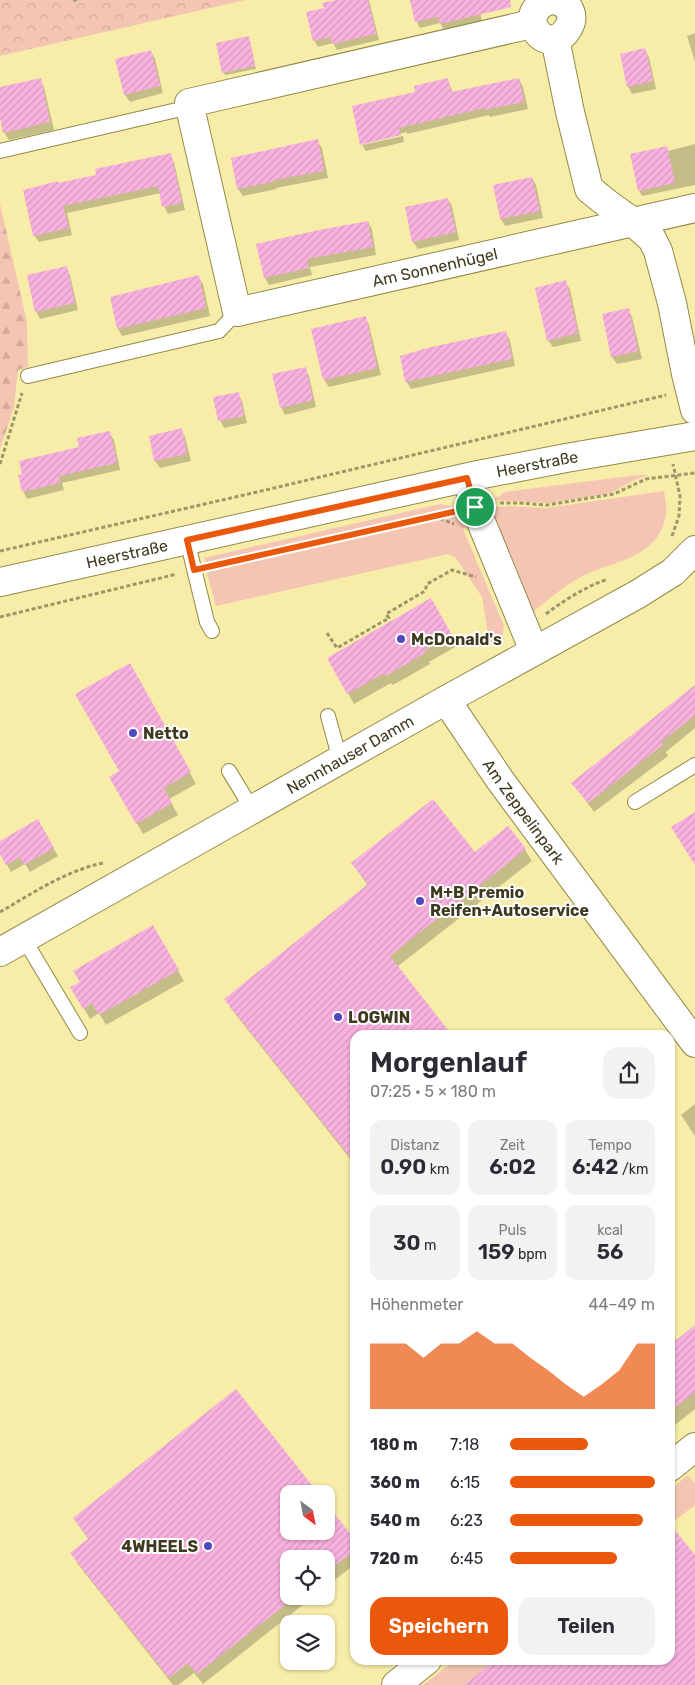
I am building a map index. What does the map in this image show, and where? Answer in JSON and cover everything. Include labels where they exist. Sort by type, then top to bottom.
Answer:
[{"type":"street","points":[[544,2],[564,2],[571,16],[570,28],[566,33],[555,39],[545,38],[536,32],[532,22],[533,14],[537,7],[544,2]]},
{"type":"street","points":[[237,312],[189,104],[504,31],[532,22]]},
{"type":"street","points":[[555,39],[570,112],[589,189],[633,222],[652,239],[658,251],[672,303],[695,410]]},
{"type":"street","name":"Am Sonnenhügel","points":[[237,312],[695,208]]},
{"type":"street","name":"Heerstraße","points":[[0,582],[467,478],[566,458],[695,436]]},
{"type":"street","points":[[467,478],[468,517],[534,651]]},
{"type":"street","name":"Nennhauser Damm","points":[[0,952],[446,700],[638,594],[673,572],[683,544]]},
{"type":"street","name":"Am Zeppelinpark","points":[[446,700],[500,780],[695,1043]]},
{"type":"street","points":[[675,1463],[695,1447]]},
{"type":"street","points":[[396,1685],[421,1665]]},
{"type":"lane","points":[[0,151],[177,110],[189,104]]},
{"type":"lane","points":[[28,376],[219,331],[237,312]]},
{"type":"lane","points":[[187,540],[212,631]]},
{"type":"lane","points":[[328,716],[340,760]]},
{"type":"lane","points":[[635,802],[695,765]]},
{"type":"lane","points":[[229,771],[252,809]]},
{"type":"lane","points":[[24,939],[80,1033]]},
{"type":"path","points":[[73,0],[78,0]]},
{"type":"path","points":[[0,464],[28,376]]},
{"type":"path","points":[[0,551],[644,401]]},
{"type":"path","points":[[0,617],[434,515],[468,517],[496,503],[520,502],[546,505],[614,494],[646,479],[695,473]]},
{"type":"path","points":[[680,496],[679,516],[683,544]]},
{"type":"path","points":[[434,515],[468,517]]},
{"type":"path","points":[[327,633],[337,648],[389,618],[386,614],[425,591],[427,584],[452,570],[466,573]]},
{"type":"path","points":[[542,616],[589,586],[617,577]]},
{"type":"green space","points":[[0,0],[245,0],[0,56]]},
{"type":"green space","points":[[0,204],[27,322],[28,367],[18,370],[14,407],[0,449]]},
{"type":"green space","points":[[649,475],[607,494],[549,503],[493,500],[505,492]]},
{"type":"green space","points":[[664,491],[666,514],[662,528],[656,539],[647,548],[624,560],[587,574],[559,591],[533,612],[530,611],[490,513],[495,507],[546,508]]},
{"type":"green space","points":[[440,504],[455,507],[206,564],[204,558]]},
{"type":"green space","points":[[457,513],[462,515],[468,526],[463,529],[504,626],[502,636],[487,645],[489,639],[482,597],[455,557],[448,554],[216,606],[206,570]]},
{"type":"green space","points":[[688,1475],[695,1484],[695,1505],[675,1520],[675,1486]]},
{"type":"green space","points":[[449,1665],[490,1665],[464,1685],[423,1685]]},
{"type":"building","points":[[337,0],[368,0],[376,34],[332,44],[331,37],[313,41],[306,12],[324,8],[322,3]]},
{"type":"building","points":[[410,0],[510,0],[511,7],[440,24],[438,17],[415,22]]},
{"type":"building","points":[[249,36],[255,66],[222,73],[216,43]]},
{"type":"building","points":[[645,48],[653,81],[627,87],[620,54]]},
{"type":"building","points":[[151,50],[160,86],[124,95],[115,59]]},
{"type":"building","points":[[41,78],[50,122],[3,133],[0,118],[0,87]]},
{"type":"building","points":[[448,78],[451,92],[519,78],[524,102],[484,110],[484,108],[399,128],[401,135],[360,145],[352,106],[415,92],[414,86]]},
{"type":"building","points":[[318,139],[324,171],[273,180],[273,182],[237,189],[231,158]]},
{"type":"building","points":[[667,146],[675,183],[638,191],[630,154]]},
{"type":"building","points":[[171,153],[182,203],[162,207],[158,186],[63,206],[69,228],[33,236],[23,190],[58,181],[58,183],[96,175],[95,169]]},
{"type":"building","points":[[532,177],[540,211],[500,219],[493,185]]},
{"type":"building","points":[[448,198],[456,232],[412,242],[405,207]]},
{"type":"building","points":[[368,221],[373,247],[307,259],[309,268],[264,278],[256,244]]},
{"type":"building","points":[[67,266],[75,303],[35,312],[27,275]]},
{"type":"building","points":[[199,275],[206,308],[117,329],[110,297]]},
{"type":"building","points":[[566,280],[578,333],[547,341],[535,288]]},
{"type":"building","points":[[629,308],[638,351],[611,357],[602,314]]},
{"type":"building","points":[[366,316],[377,368],[323,380],[311,329]]},
{"type":"building","points":[[506,331],[512,359],[405,382],[400,356],[427,348]]},
{"type":"building","points":[[306,367],[313,400],[280,408],[272,374]]},
{"type":"building","points":[[239,392],[244,416],[218,421],[213,397]]},
{"type":"building","points":[[182,428],[187,454],[154,461],[149,436]]},
{"type":"building","points":[[110,431],[117,463],[59,476],[60,483],[22,492],[18,475],[22,474],[19,461],[79,447],[77,438]]},
{"type":"building","name":"McDonald's","points":[[431,598],[452,635],[386,676],[385,673],[347,694],[327,658]]},
{"type":"building","name":"Netto","points":[[130,663],[191,772],[164,788],[172,803],[136,824],[109,777],[119,771],[75,694]]},
{"type":"building","points":[[695,685],[695,715],[661,742],[663,745],[588,803],[571,783]]},
{"type":"building","name":"LOGWIN","points":[[433,799],[475,852],[508,826],[526,849],[390,956],[448,1030],[350,1030],[350,1157],[224,999],[368,884],[351,863]]},
{"type":"building","points":[[695,812],[695,865],[671,827]]},
{"type":"building","points":[[38,819],[54,848],[24,865],[20,857],[6,865],[0,854],[0,841]]},
{"type":"building","points":[[153,925],[179,970],[99,1015],[92,1003],[83,1009],[70,987],[80,982],[73,971]]},
{"type":"building","points":[[695,1325],[695,1392],[675,1408],[675,1341]]},
{"type":"building","name":"4WHEELS","points":[[236,1389],[312,1485],[280,1485],[280,1540],[335,1540],[335,1514],[350,1534],[350,1554],[335,1565],[335,1550],[280,1550],[280,1605],[285,1605],[197,1674],[188,1663],[169,1678],[70,1553],[89,1538],[73,1518]]},
{"type":"building","points":[[675,1530],[695,1555],[695,1685],[464,1685],[490,1665],[675,1665]]},
{"type":"place","name":"McDonald's","points":[[401,639]]},
{"type":"place","name":"Netto","points":[[133,733]]},
{"type":"place","name":"M+B Premio Reifen+Autoservice","points":[[420,901]]},
{"type":"place","name":"LOGWIN","points":[[338,1017]]},
{"type":"place","name":"4WHEELS","points":[[208,1546]]},
{"type":"route","points":[[467,478],[475,507],[194,570],[187,540],[467,478]]}]
